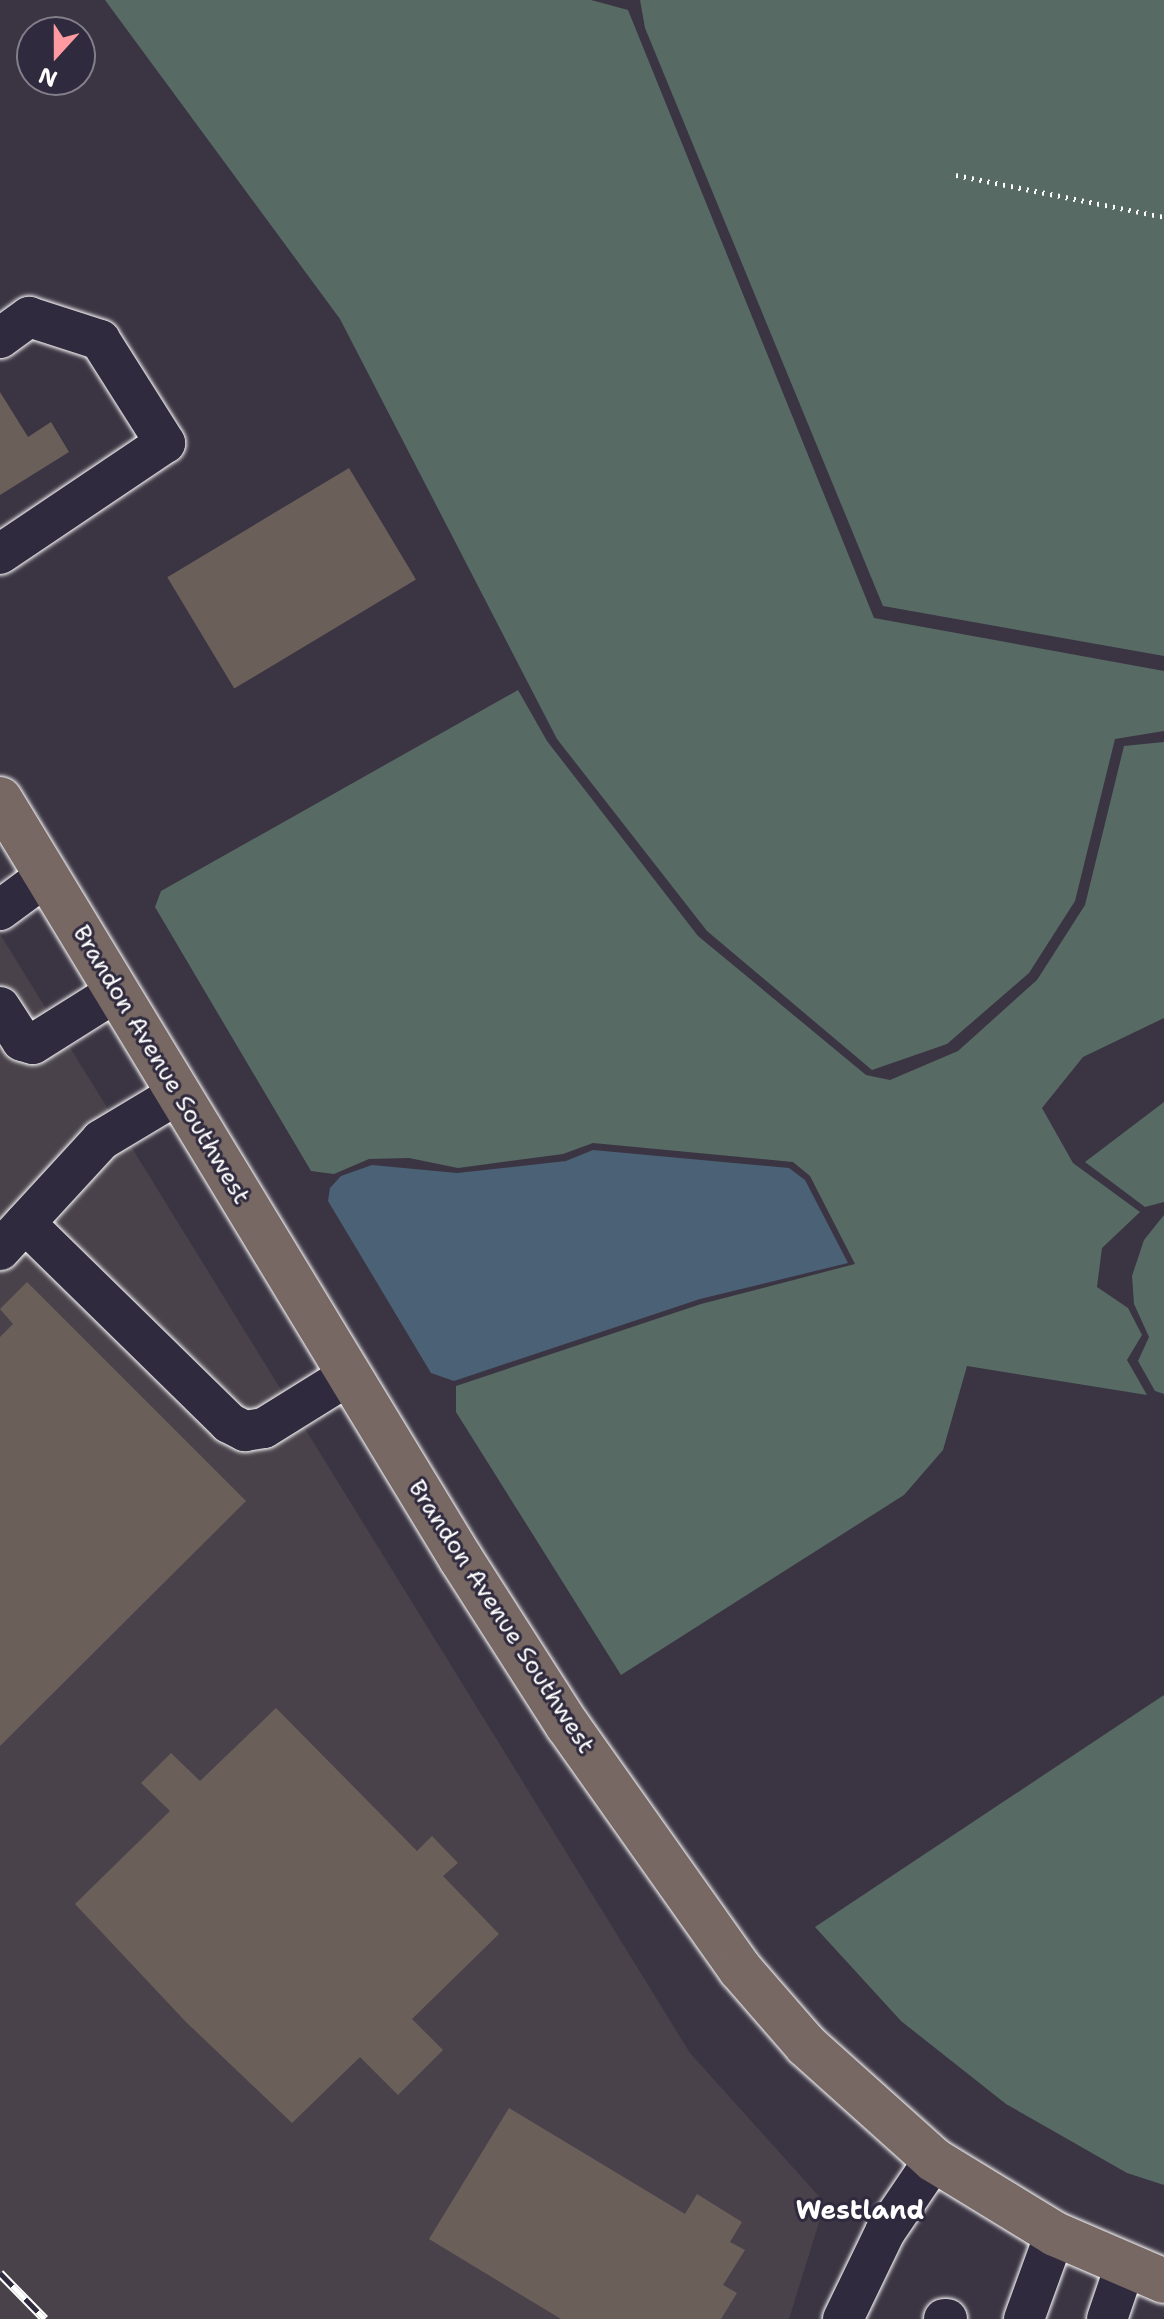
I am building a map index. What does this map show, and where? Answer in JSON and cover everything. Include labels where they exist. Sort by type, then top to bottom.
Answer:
[{"type":"main road","name":"Brandon Avenue Southwest","points":[[3,812],[46,876],[349,1375],[568,1726],[740,1969],[806,2045],[934,2160],[1055,2234],[1145,2274]]},
{"type":"lane","points":[[0,338],[29,317],[100,340],[165,443],[0,554]]},
{"type":"lane","points":[[0,910],[46,876]]},
{"type":"lane","points":[[0,1007],[22,1041],[33,1044],[116,992]]},
{"type":"lane","points":[[178,1094],[101,1140],[12,1237],[229,1423],[245,1431],[264,1428],[349,1375]]},
{"type":"lane","points":[[843,2319],[885,2232],[934,2160]]},
{"type":"lane","points":[[1024,2319],[1055,2234]]},
{"type":"lane","points":[[1107,2319],[1145,2274]]},
{"type":"path","points":[[956,175],[1164,217]]},
{"type":"shaded area","points":[[0,934],[690,2053],[825,2203],[789,2319],[0,2319]]},
{"type":"green space","points":[[105,0],[591,0],[628,10],[874,618],[1164,671],[1164,731],[1115,739],[1075,901],[1029,973],[947,1044],[872,1070],[707,931],[557,739],[340,319]]},
{"type":"green space","points":[[640,0],[1164,0],[1164,656],[883,606],[645,28]]},
{"type":"green space","points":[[518,690],[547,741],[698,936],[866,1075],[890,1080],[958,1051],[1037,980],[1085,905],[1124,746],[1164,742],[1164,1018],[1083,1057],[1042,1108],[1073,1163],[1140,1212],[1102,1248],[1097,1287],[1128,1308],[1142,1335],[1127,1360],[1147,1395],[967,1366],[943,1450],[904,1495],[621,1675],[456,1412],[456,1386],[701,1304],[855,1264],[810,1176],[793,1162],[593,1143],[563,1154],[458,1168],[409,1158],[369,1159],[334,1174],[311,1171],[155,907],[161,891]]},
{"type":"green space","points":[[1164,1102],[1164,1202],[1145,1207],[1085,1162]]},
{"type":"green space","points":[[1164,1215],[1164,1394],[1155,1391],[1138,1361],[1149,1337],[1134,1304],[1132,1276],[1144,1240]]},
{"type":"green space","points":[[1164,1695],[1164,2185],[1127,2173],[1006,2104],[901,2021],[815,1927]]},
{"type":"water","points":[[593,1150],[789,1168],[805,1180],[848,1263],[700,1299],[454,1381],[431,1373],[328,1201],[330,1188],[341,1176],[372,1165],[457,1173],[566,1161]]},
{"type":"building","points":[[0,392],[28,437],[51,422],[69,452],[0,495]]},
{"type":"building","points":[[349,468],[416,579],[234,689],[167,577]]},
{"type":"building","points":[[27,1282],[246,1501],[0,1746],[0,1337],[13,1324],[0,1309]]},
{"type":"building","points":[[276,1708],[417,1851],[432,1836],[458,1863],[443,1876],[499,1934],[412,2019],[443,2050],[398,2095],[360,2057],[292,2123],[186,2022],[75,1904],[170,1811],[141,1783],[171,1753],[200,1781]]},
{"type":"building","points":[[509,2108],[685,2214],[697,2194],[742,2222],[730,2242],[745,2250],[723,2285],[737,2293],[721,2319],[561,2319],[429,2239]]},
{"type":"railway","points":[[0,2273],[45,2319]]},
{"type":"district","name":"Westland","points":[[860,2210]]}]
